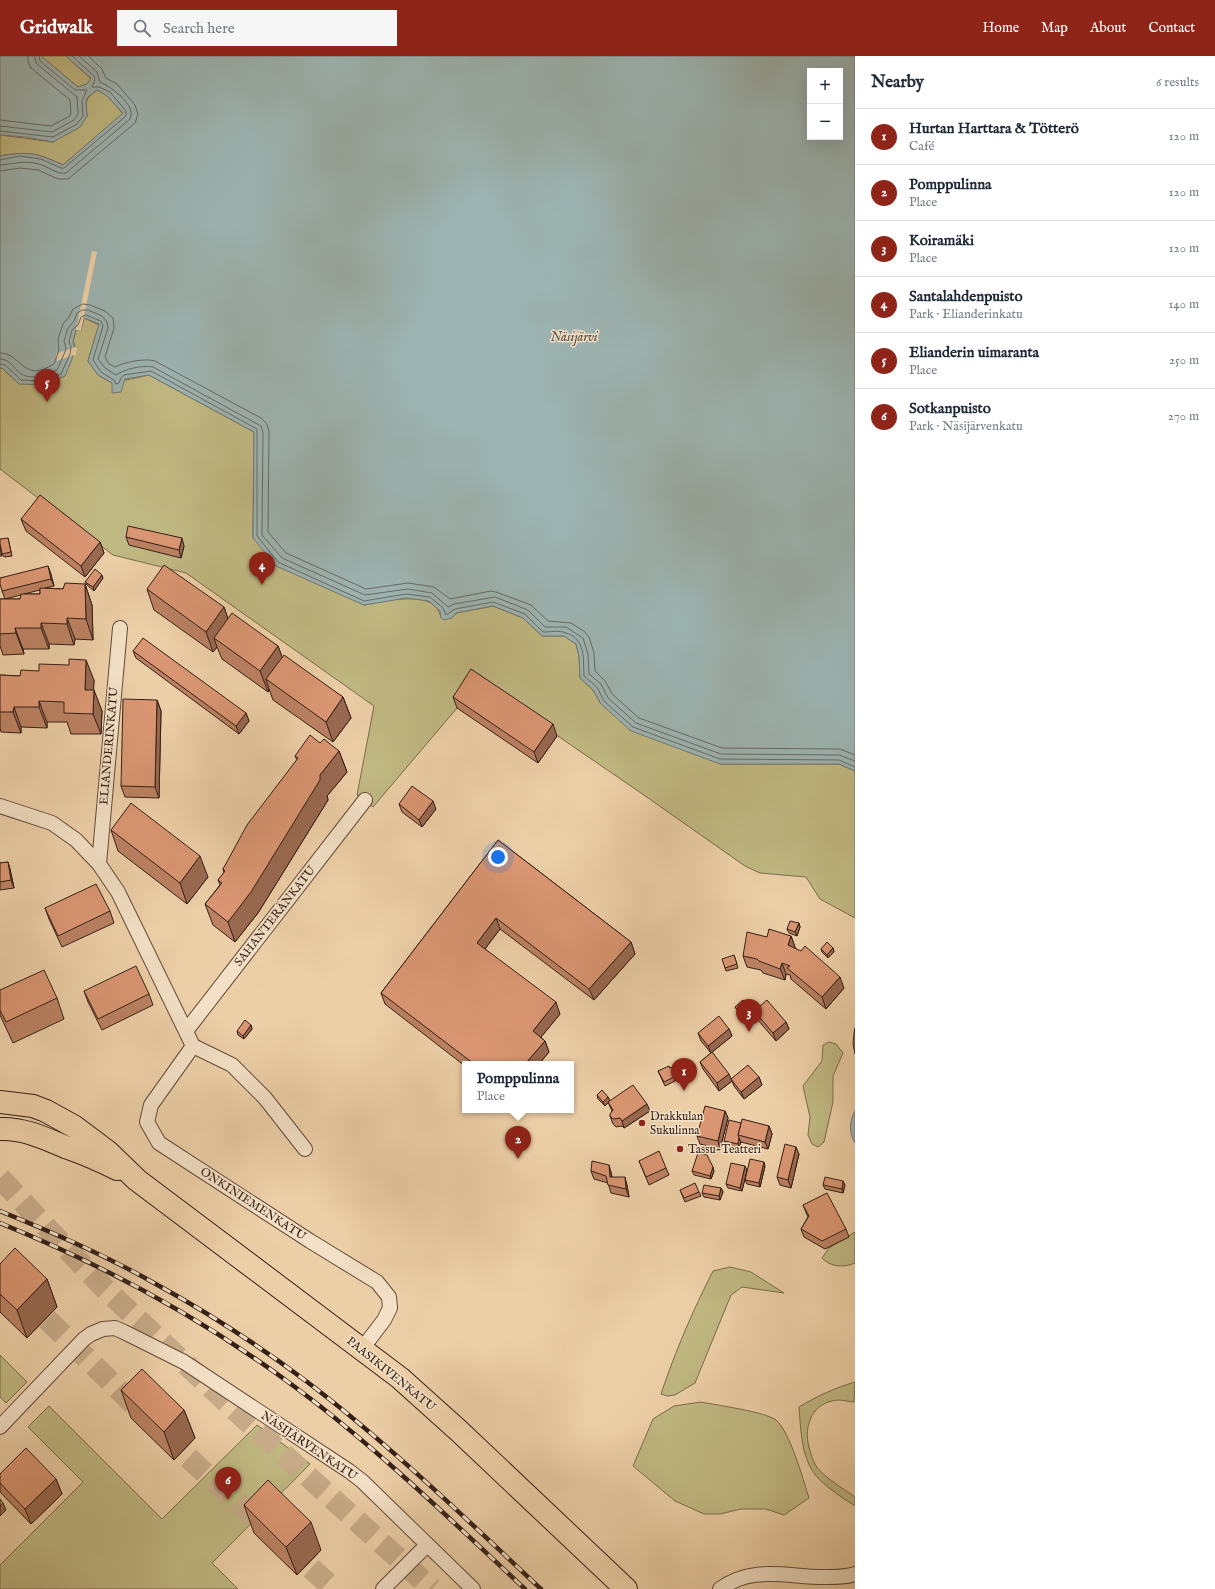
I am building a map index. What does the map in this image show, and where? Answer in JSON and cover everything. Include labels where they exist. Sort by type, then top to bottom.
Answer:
[{"type":"main road","name":"PAASIKIVENKATU","points":[[0,1102],[33,1106],[46,1110],[75,1127],[108,1151],[137,1180],[400,1378],[459,1431],[626,1589]]},
{"type":"main road","name":"PAASIKIVENKATU","points":[[0,1129],[9,1128],[41,1136],[102,1162],[137,1180]]},
{"type":"street","name":"ELIANDERINKATU","points":[[99,864],[120,628]]},
{"type":"street","name":"SAHANTERÄNKATU","points":[[186,1031],[364,800]]},
{"type":"street","points":[[0,806],[52,823],[76,840],[99,864],[118,892],[193,1046],[232,1065],[265,1098],[305,1149]]},
{"type":"street","name":"ONKINIEMENKATU","points":[[193,1046],[151,1105],[147,1122],[159,1143],[310,1241],[377,1282],[389,1296],[390,1308],[384,1320],[362,1349]]},
{"type":"street","name":"NÄSIJÄRVENKATU","points":[[0,1427],[84,1339],[103,1329],[115,1328],[184,1362],[362,1481],[473,1589]]},
{"type":"street","points":[[383,1589],[427,1545]]},
{"type":"street","points":[[720,1589],[739,1579],[755,1574],[770,1573],[820,1577],[838,1577],[855,1574]]},
{"type":"shaded area","points":[[41,56],[66,56],[91,79],[87,84],[78,87]]},
{"type":"shaded area","points":[[97,90],[107,95],[123,114],[63,165],[46,158],[25,153],[0,156],[0,135],[53,142],[87,116],[87,101]]},
{"type":"shaded area","points":[[84,318],[99,325],[88,361],[98,375],[112,383],[149,375],[254,432],[253,538],[364,605],[396,600],[420,599],[430,602],[437,608],[441,618],[452,618],[456,613],[493,606],[523,618],[542,636],[564,636],[576,644],[579,656],[580,678],[593,690],[601,704],[720,764],[839,764],[855,771],[855,918],[820,899],[806,877],[760,873],[745,866],[476,680],[457,708],[373,807],[357,795],[374,706],[186,573],[113,555],[0,469],[0,368],[2,368],[19,384],[75,347],[73,341],[76,330]]},
{"type":"shaded area","points":[[829,1042],[836,1044],[843,1053],[833,1076],[833,1102],[824,1142],[818,1147],[812,1144],[808,1135],[810,1117],[803,1086],[822,1061],[823,1045]]},
{"type":"shaded area","points":[[855,1232],[855,1263],[846,1266],[837,1266],[825,1261],[822,1258],[829,1248]]},
{"type":"shaded area","points":[[730,1267],[751,1272],[784,1293],[742,1287],[731,1295],[695,1383],[675,1395],[667,1396],[661,1394],[685,1331],[713,1271]]},
{"type":"shaded area","points":[[0,1355],[27,1382],[6,1403],[0,1397]]},
{"type":"shaded area","points":[[855,1382],[854,1402],[839,1400],[830,1401],[816,1410],[809,1423],[808,1439],[814,1463],[818,1469],[855,1497],[855,1506],[824,1484],[814,1473],[809,1464],[803,1446],[799,1407],[826,1393]]},
{"type":"shaded area","points":[[701,1402],[762,1414],[776,1420],[781,1426],[791,1445],[809,1498],[784,1515],[766,1509],[741,1509],[720,1514],[704,1514],[675,1501],[633,1466],[653,1419],[674,1406]]},
{"type":"shaded area","points":[[49,1406],[162,1519],[257,1425],[310,1464],[212,1563],[238,1589],[0,1589],[0,1565],[83,1482],[28,1427]]},
{"type":"water","name":"Näsijärvi","points":[[0,56],[41,56],[78,87],[87,84],[91,78],[66,56],[855,56],[855,771],[839,764],[720,764],[631,731],[601,704],[593,690],[580,678],[579,656],[576,644],[564,636],[542,636],[523,618],[493,606],[456,613],[452,618],[444,620],[441,618],[440,611],[429,601],[406,598],[364,605],[276,566],[253,538],[254,432],[149,375],[125,379],[121,392],[112,393],[112,383],[98,375],[88,361],[99,324],[84,318],[81,331],[76,330],[73,341],[74,350],[65,376],[44,385],[19,384],[2,368],[0,368],[0,156],[25,153],[32,154],[63,165],[123,113],[107,96],[97,90],[88,97],[86,101],[87,116],[80,127],[53,142],[26,137],[0,135]]},
{"type":"water","points":[[855,1111],[855,1143],[850,1127]]},
{"type":"pier","points":[[92,251],[97,252],[81,331],[76,330]]},
{"type":"pier","points":[[75,347],[77,349],[75,357],[73,355],[57,361],[56,354]]},
{"type":"building","points":[[40,495],[100,542],[81,566],[21,519]]},
{"type":"building","points":[[128,526],[182,538],[179,550],[126,537]]},
{"type":"building","points":[[8,538],[11,552],[2,554],[0,539]]},
{"type":"building","points":[[164,565],[224,607],[206,632],[147,589]]},
{"type":"building","points":[[48,566],[51,579],[2,591],[0,578]]},
{"type":"building","points":[[95,569],[102,575],[93,587],[85,582]]},
{"type":"building","points":[[65,583],[85,584],[86,619],[67,618],[67,624],[41,623],[41,628],[15,628],[16,633],[0,634],[0,599],[20,599],[21,594],[40,594],[40,588],[63,589]]},
{"type":"building","points":[[232,613],[278,646],[260,671],[214,638]]},
{"type":"building","points":[[143,638],[246,713],[236,726],[133,651]]},
{"type":"building","points":[[284,655],[343,697],[326,722],[266,679]]},
{"type":"building","points":[[69,659],[86,660],[85,690],[94,690],[93,714],[64,713],[64,702],[39,701],[39,707],[14,707],[13,712],[0,712],[0,675],[20,676],[21,670],[39,671],[39,664],[69,665]]},
{"type":"building","points":[[471,669],[553,724],[534,752],[453,697]]},
{"type":"building","points":[[123,699],[157,700],[155,787],[121,786]]},
{"type":"building","points":[[310,735],[320,743],[324,739],[339,751],[320,775],[320,780],[251,892],[228,922],[205,904],[222,883],[218,880],[225,871],[223,869],[247,825],[298,758],[295,756]]},
{"type":"building","points":[[412,786],[433,801],[419,820],[399,804]]},
{"type":"building","points":[[131,803],[200,856],[180,883],[111,830]]},
{"type":"building","points":[[498,840],[631,942],[589,989],[496,918],[477,943],[556,1002],[533,1031],[545,1041],[528,1061],[470,1061],[381,993]]},
{"type":"building","points":[[8,862],[11,880],[0,882],[0,863]]},
{"type":"building","points":[[96,884],[110,911],[58,936],[45,908]]},
{"type":"building","points":[[790,921],[799,923],[795,932],[787,929]]},
{"type":"building","points":[[769,929],[791,936],[788,945],[801,951],[805,946],[840,977],[822,997],[787,968],[790,966],[782,963],[780,969],[757,959],[743,956],[747,932],[767,937]]},
{"type":"building","points":[[827,942],[833,948],[827,955],[821,949]]},
{"type":"building","points":[[734,955],[737,964],[725,968],[722,959]]},
{"type":"building","points":[[136,966],[149,994],[98,1019],[84,991]]},
{"type":"building","points":[[44,970],[57,998],[6,1022],[0,1010],[0,990]]},
{"type":"building","points":[[743,1000],[753,1012],[745,1018],[735,1007]]},
{"type":"building","points":[[767,1000],[786,1022],[773,1033],[754,1011]]},
{"type":"building","points":[[719,1016],[729,1029],[708,1046],[698,1033]]},
{"type":"building","points":[[245,1020],[251,1025],[243,1036],[237,1031]]},
{"type":"building","points":[[855,1028],[855,1054],[853,1044]]},
{"type":"building","points":[[712,1052],[729,1074],[717,1083],[700,1062]]},
{"type":"building","points":[[679,1064],[682,1070],[673,1075],[674,1077],[664,1082],[658,1071],[669,1066],[670,1068]]},
{"type":"building","points":[[748,1065],[759,1077],[741,1092],[731,1079]]},
{"type":"building","points":[[633,1085],[647,1104],[622,1121],[620,1118],[613,1119],[610,1114],[613,1110],[608,1102]]},
{"type":"building","points":[[602,1090],[608,1097],[603,1102],[597,1095]]},
{"type":"building","points":[[705,1106],[725,1111],[718,1141],[697,1136]]},
{"type":"building","points":[[742,1119],[769,1126],[765,1142],[738,1135]]},
{"type":"building","points":[[729,1120],[741,1123],[738,1135],[738,1144],[724,1141]]},
{"type":"building","points":[[785,1144],[796,1147],[788,1180],[777,1177]]},
{"type":"building","points":[[659,1151],[666,1168],[646,1177],[639,1161]]},
{"type":"building","points":[[698,1153],[707,1155],[713,1167],[710,1176],[692,1171]]},
{"type":"building","points":[[750,1159],[764,1162],[759,1183],[745,1180]]},
{"type":"building","points":[[592,1161],[609,1165],[610,1177],[625,1177],[626,1189],[608,1185],[606,1176],[591,1171]]},
{"type":"building","points":[[731,1163],[745,1166],[740,1188],[726,1184]]},
{"type":"building","points":[[825,1177],[843,1181],[842,1189],[823,1185]]},
{"type":"building","points":[[695,1183],[699,1192],[684,1198],[680,1190]]},
{"type":"building","points":[[704,1185],[721,1188],[719,1196],[702,1193]]},
{"type":"building","points":[[827,1193],[846,1229],[822,1241],[801,1229],[809,1216],[803,1205]]},
{"type":"building","points":[[15,1248],[47,1279],[17,1310],[0,1294],[0,1264]]},
{"type":"building","points":[[142,1369],[184,1410],[164,1432],[121,1390]]},
{"type":"building","points":[[26,1448],[56,1479],[25,1509],[0,1483],[0,1474]]},
{"type":"building","points":[[268,1480],[311,1522],[286,1547],[244,1505]]},
{"type":"building","points":[[0,1499],[3,1503],[0,1506]]},
{"type":"tunnel","points":[[0,1178],[104,1288],[248,1422],[432,1589]]},
{"type":"tunnel","points":[[0,1273],[184,1454],[334,1589]]},
{"type":"railway","points":[[0,1211],[78,1244],[117,1263],[174,1294],[232,1329],[306,1381],[367,1430],[426,1482],[541,1589]]},
{"type":"railway","points":[[0,1223],[78,1258],[155,1297],[192,1318],[264,1365],[329,1413],[386,1461],[525,1589]]},
{"type":"place","name":"Elianderin uimaranta","points":[[47,402]]},
{"type":"place","name":"Santalahdenpuisto","points":[[262,585]]},
{"type":"place","name":"Koiramäki","points":[[749,1032]]},
{"type":"place","name":"Hurtan Harttara & Tötterö","points":[[684,1091]]},
{"type":"place","name":"Drakkulan Sukulinna","points":[[642,1123]]},
{"type":"place","name":"Tassu-Teatteri","points":[[680,1149]]},
{"type":"place","name":"Pomppulinna","points":[[518,1159]]},
{"type":"place","name":"Sotkanpuisto","points":[[228,1500]]}]
